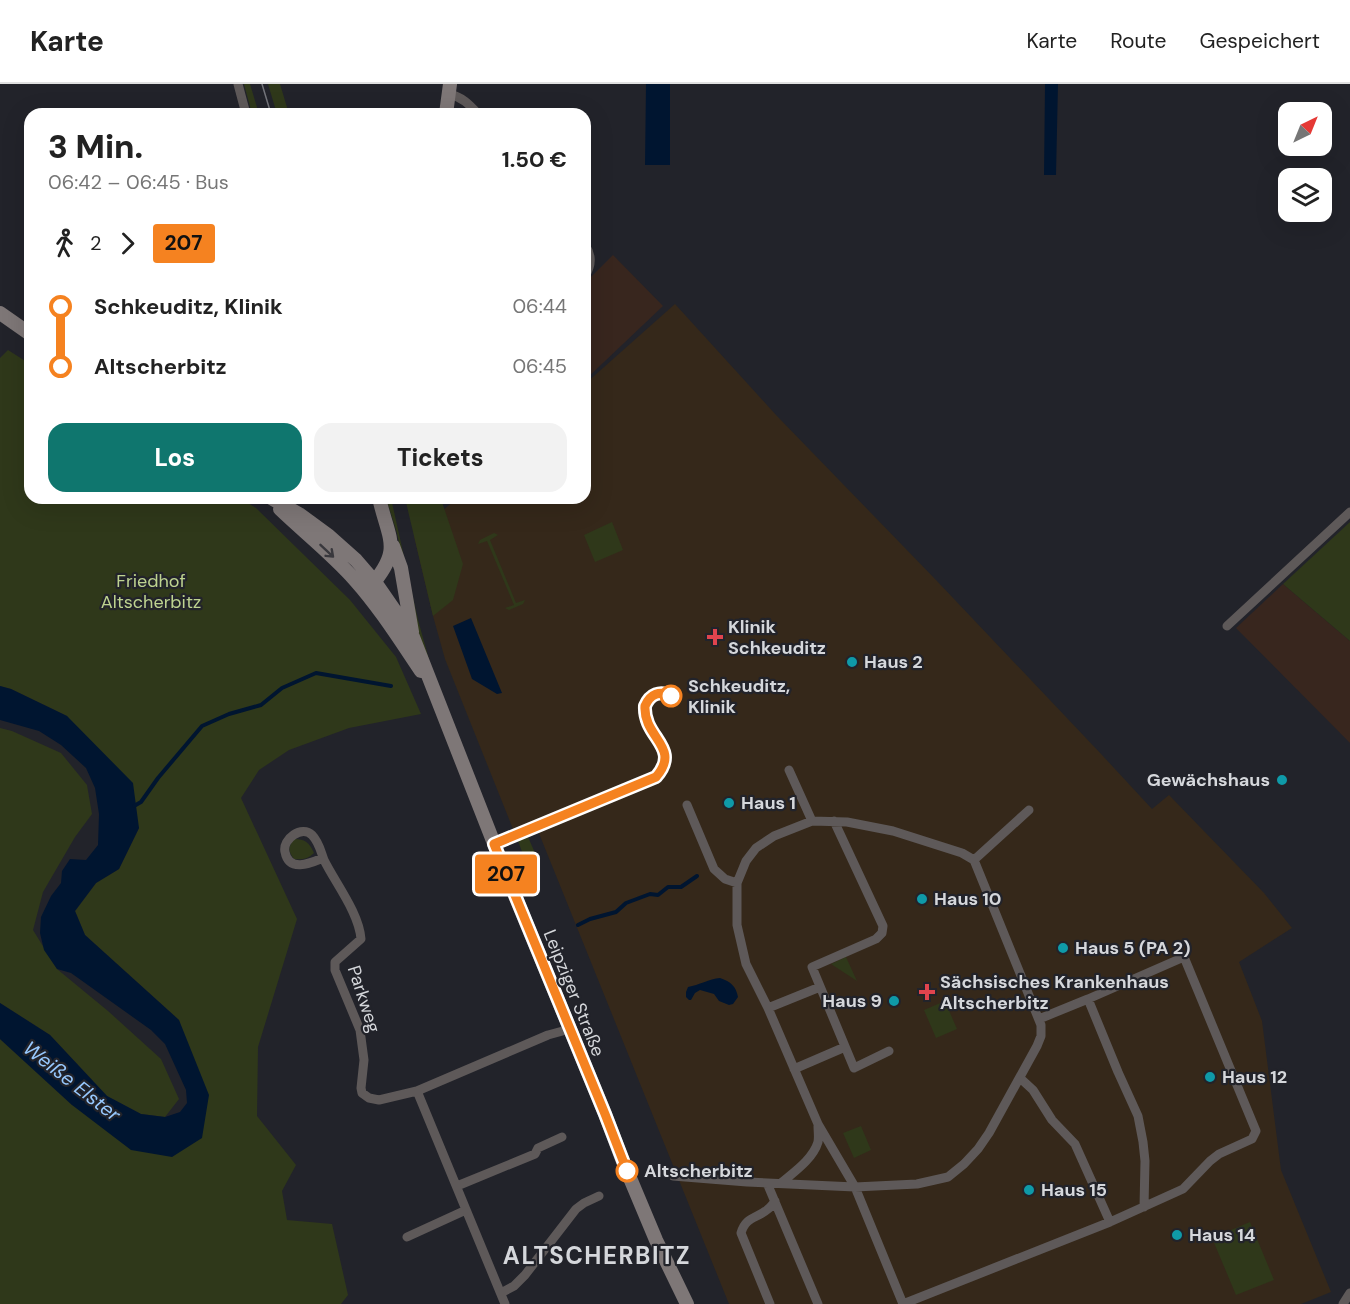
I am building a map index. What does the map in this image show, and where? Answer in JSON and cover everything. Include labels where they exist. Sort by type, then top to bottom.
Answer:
[{"type":"street","points":[[238,84],[244,108]]},
{"type":"street","points":[[447,108],[449,89]]},
{"type":"street","points":[[449,89],[472,108]]},
{"type":"street","points":[[0,313],[24,330]]},
{"type":"street","name":"Leipziger Straße","points":[[276,504],[332,556],[370,587]]},
{"type":"street","name":"Leipziger Straße","points":[[281,504],[329,536],[356,560],[370,587],[413,637]]},
{"type":"street","name":"Leipziger Straße","points":[[381,504],[401,568],[413,637],[434,693],[656,1240],[687,1304]]},
{"type":"street","points":[[1227,626],[1350,512]]},
{"type":"street","points":[[370,587],[389,560],[391,538]]},
{"type":"street","points":[[384,605],[395,595],[402,582]]},
{"type":"street","name":"Leipziger Straße","points":[[384,605],[434,693]]},
{"type":"street","points":[[789,770],[812,821]]},
{"type":"street","points":[[687,805],[714,869],[725,879],[737,883]]},
{"type":"street","points":[[974,860],[1029,810]]},
{"type":"street","points":[[673,1176],[855,1187],[917,1184],[948,1176],[978,1149],[1020,1078],[1041,1036],[1039,1019],[974,860],[962,853],[893,831],[834,821],[812,821],[774,836],[756,848],[746,861],[737,883],[737,925],[746,964],[768,1008],[818,1124],[855,1187],[903,1304],[1110,1222],[1183,1189],[1210,1161],[1252,1139],[1256,1131],[1184,957],[1039,1019]]},
{"type":"street","points":[[834,821],[883,926],[882,933],[876,939],[812,967],[854,1068],[889,1051]]},
{"type":"street","name":"Parkweg","points":[[323,858],[350,906],[360,930],[361,939],[335,962],[335,970],[360,1030],[364,1060],[362,1093],[378,1100],[417,1091]]},
{"type":"street","points":[[768,1008],[820,987]]},
{"type":"street","points":[[1088,999],[1138,1116],[1145,1161],[1144,1207]]},
{"type":"street","points":[[505,1304],[417,1091],[548,1035],[570,1029]]},
{"type":"street","points":[[794,1069],[845,1047]]},
{"type":"street","points":[[1020,1078],[1033,1090],[1052,1120],[1075,1144],[1110,1222]]},
{"type":"street","points":[[781,1183],[802,1166],[813,1153],[818,1141],[818,1124]]},
{"type":"street","points":[[456,1186],[535,1154],[538,1148],[562,1137]]},
{"type":"street","points":[[767,1183],[818,1304]]},
{"type":"street","points":[[501,1293],[525,1275],[576,1209],[599,1196]]},
{"type":"street","points":[[770,1304],[741,1233],[744,1225],[752,1217],[767,1210],[775,1201]]},
{"type":"street","points":[[407,1237],[466,1210]]},
{"type":"street","points":[[1343,1304],[1350,1293]]},
{"type":"shaded area","points":[[613,255],[663,306],[591,374],[591,277]]},
{"type":"shaded area","name":"Sächsisches Krankenhaus Altscherbitz","points":[[675,304],[776,415],[936,580],[1152,809],[1169,795],[1264,893],[1292,928],[1239,962],[1262,1021],[1281,1170],[1331,1292],[1301,1304],[729,1304],[534,821],[513,829],[445,659],[414,536],[450,504],[591,504],[591,379]]},
{"type":"shaded area","points":[[1283,584],[1350,641],[1350,743],[1236,628]]},
{"type":"green space","points":[[244,84],[250,84],[257,108],[250,108]]},
{"type":"green space","points":[[268,84],[280,84],[287,108],[275,108]]},
{"type":"green space","name":"Friedhof Altscherbitz","points":[[8,350],[24,360],[24,504],[250,504],[350,600],[396,657],[421,714],[349,728],[289,750],[259,770],[241,798],[297,919],[258,1047],[257,1116],[296,1165],[282,1191],[287,1220],[332,1224],[348,1295],[341,1304],[0,1304],[0,1039],[72,1105],[202,1138],[179,1020],[85,935],[75,911],[96,883],[119,869],[139,828],[67,716],[0,686],[0,358]]},
{"type":"green space","points":[[388,504],[392,504],[430,663],[420,642],[397,533]]},
{"type":"green space","points":[[406,504],[443,504],[463,564],[453,600],[433,616]]},
{"type":"green space","points":[[612,522],[623,550],[595,562],[584,535]]},
{"type":"green space","points":[[1350,522],[1350,641],[1283,584]]},
{"type":"green space","points":[[494,533],[498,535],[490,540],[516,603],[525,600],[523,604],[509,610],[505,608],[514,605],[487,541],[478,544],[480,540]]},
{"type":"green space","points":[[0,728],[61,753],[87,785],[92,814],[75,837],[43,892],[33,930],[57,969],[161,1059],[179,1099],[165,1117],[141,1114],[107,1096],[50,1035],[0,1003]]},
{"type":"green space","points":[[528,837],[535,853],[524,857],[518,841]]},
{"type":"green space","points":[[294,839],[306,842],[314,853],[305,859],[294,859],[290,849]]},
{"type":"green space","points":[[846,957],[857,981],[831,964]]},
{"type":"green space","points":[[945,1001],[957,1029],[936,1038],[924,1010]]},
{"type":"green space","points":[[861,1126],[871,1150],[854,1158],[843,1133]]},
{"type":"green space","points":[[1250,1222],[1274,1280],[1236,1295],[1212,1238]]},
{"type":"water","points":[[646,84],[670,84],[670,165],[645,165]]},
{"type":"water","points":[[1045,84],[1058,84],[1056,175],[1044,175]]},
{"type":"water","points":[[471,618],[502,693],[497,694],[472,679],[453,626]]},
{"type":"water","name":"Weiße Elster","points":[[0,686],[67,716],[133,783],[139,828],[119,869],[96,883],[75,911],[85,935],[179,1020],[209,1095],[202,1138],[172,1157],[131,1150],[72,1105],[0,1039],[0,1003],[50,1035],[107,1096],[141,1114],[165,1117],[180,1112],[187,1103],[186,1090],[165,1044],[151,1030],[71,973],[57,969],[44,950],[40,933],[41,917],[51,896],[61,883],[62,871],[70,859],[86,860],[98,845],[99,814],[95,788],[86,768],[61,745],[39,731],[0,720]]},
{"type":"water","points":[[720,978],[730,983],[736,990],[738,997],[733,1004],[729,1005],[719,1001],[714,994],[700,990],[691,1000],[686,997],[688,987]]},
{"type":"waterway","points":[[134,806],[141,802],[202,726],[229,714],[261,705],[282,688],[316,673],[391,686]]},
{"type":"waterway","points":[[578,925],[616,912],[626,903],[650,894],[658,895],[668,887],[681,887],[697,876]]},
{"type":"tram line","points":[[262,84],[269,108]]},
{"type":"bus line","name":"207","points":[[627,1171],[494,844],[656,777],[664,768],[666,759],[661,744],[646,722],[644,709],[646,702],[657,693],[671,696]]},
{"type":"place","name":"Klinik Schkeuditz","points":[[715,637]]},
{"type":"place","name":"Haus 2","points":[[852,662]]},
{"type":"place","name":"Schkeuditz, Klinik","points":[[671,696]]},
{"type":"place","name":"Gewächshaus","points":[[1282,780]]},
{"type":"place","name":"Haus 1","points":[[729,803]]},
{"type":"place","name":"Haus 10","points":[[922,899]]},
{"type":"place","name":"Haus 5 (PA 2)","points":[[1063,948]]},
{"type":"place","name":"Sächsisches Krankenhaus Altscherbitz","points":[[927,992]]},
{"type":"place","name":"Haus 9","points":[[894,1001]]},
{"type":"place","name":"Haus 12","points":[[1210,1077]]},
{"type":"place","name":"Altscherbitz","points":[[627,1171]]},
{"type":"place","name":"Haus 15","points":[[1029,1190]]},
{"type":"place","name":"Haus 14","points":[[1177,1235]]},
{"type":"district","name":"ALTSCHERBITZ","points":[[597,1256]]}]
